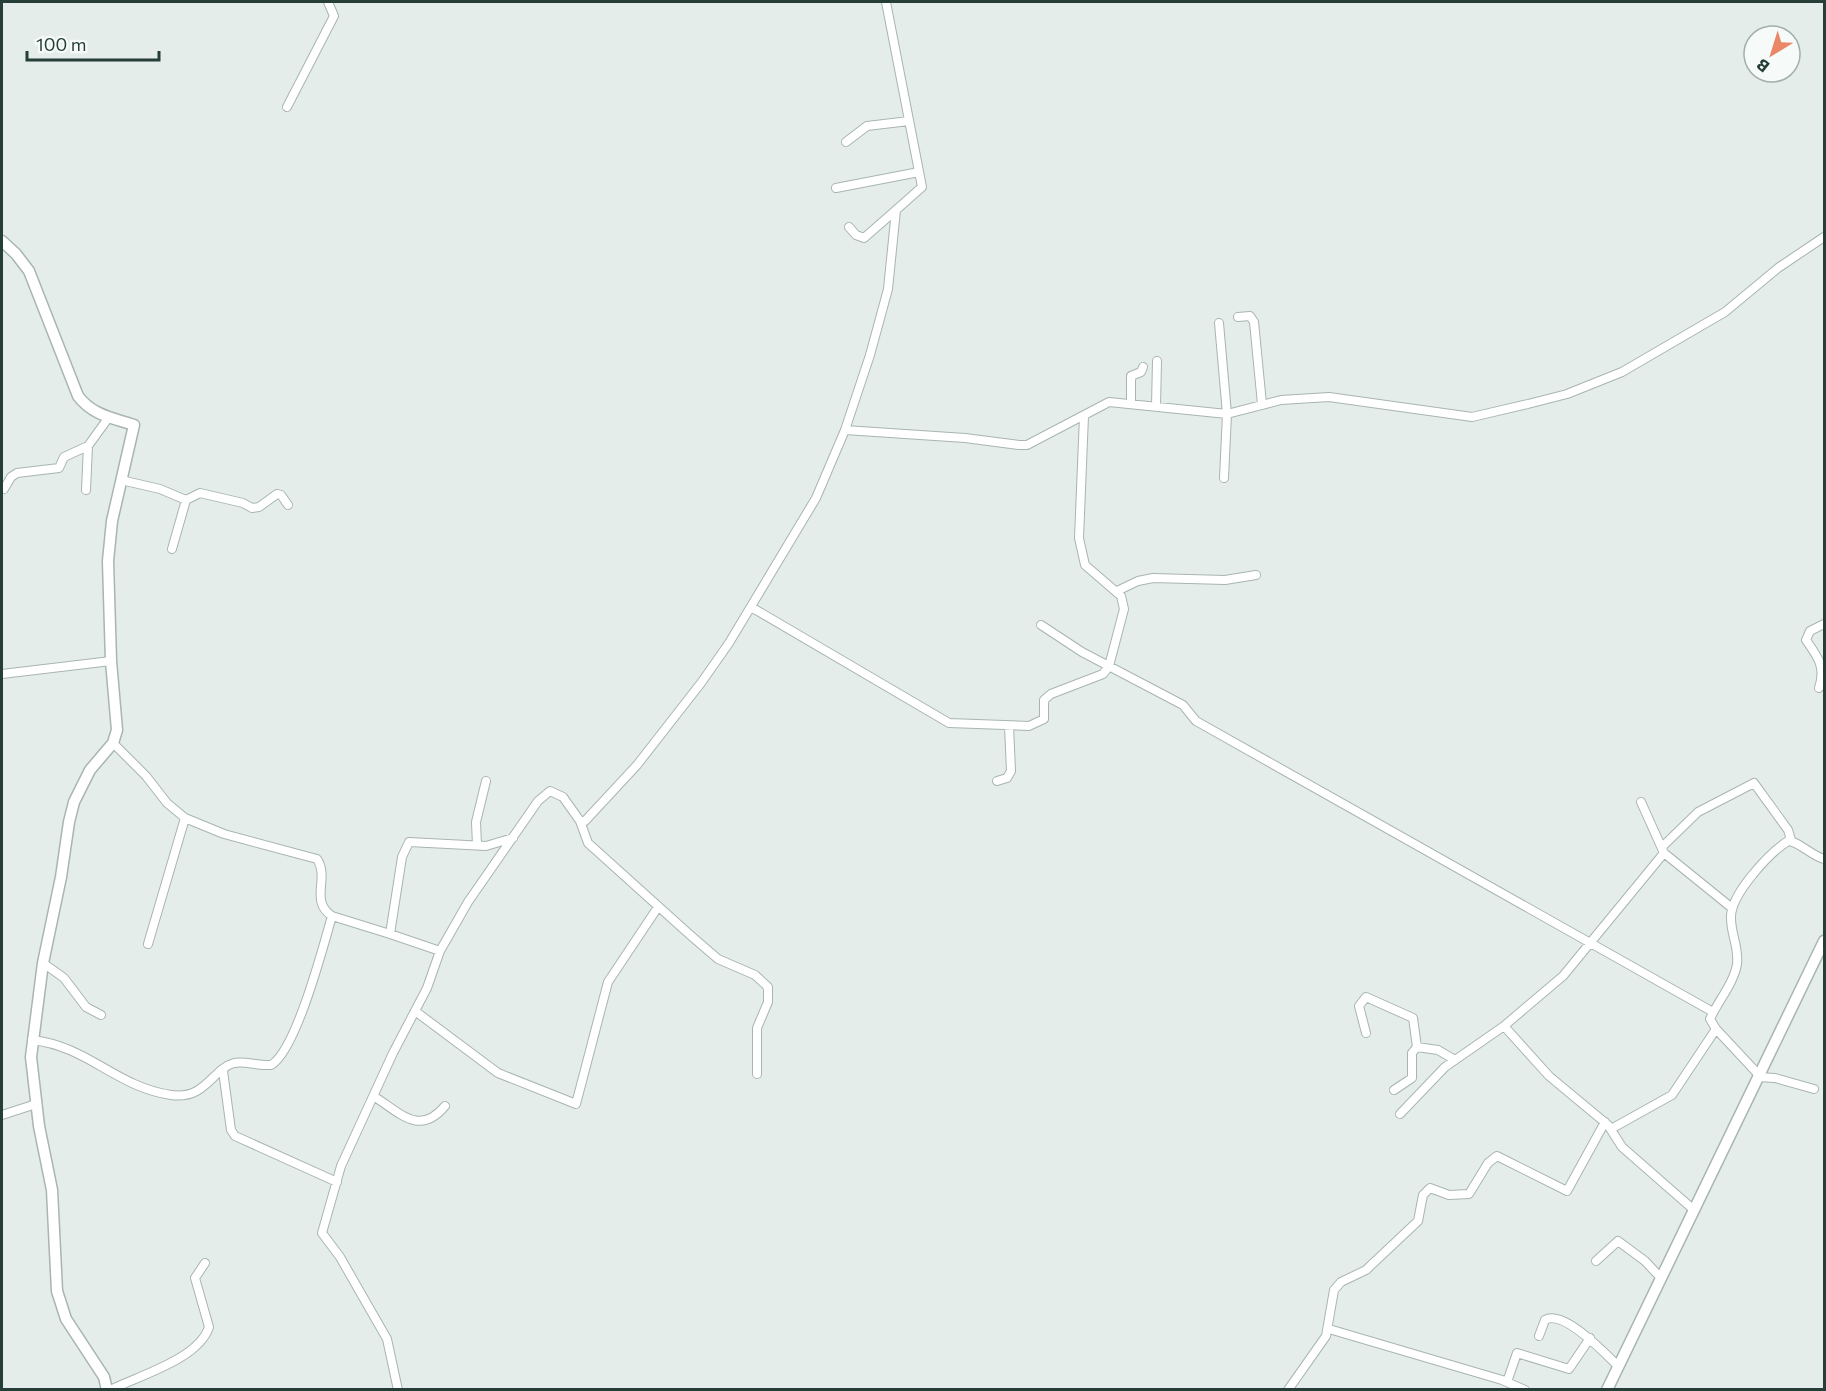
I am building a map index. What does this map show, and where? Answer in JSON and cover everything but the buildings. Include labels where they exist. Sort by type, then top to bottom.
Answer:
[{"type":"street","points":[[287,107],[334,16],[328,2]]},
{"type":"street","points":[[849,227],[856,235],[864,238],[921,189],[886,2]]},
{"type":"street","points":[[846,142],[867,126],[909,121]]},
{"type":"street","points":[[836,188],[919,172]]},
{"type":"street","points":[[580,821],[585,821],[594,813],[637,765],[701,683],[751,607],[816,498],[845,430],[870,355],[888,290],[896,210]]},
{"type":"street","points":[[845,430],[965,438],[1027,445],[1084,416],[1101,404],[1131,403],[1227,414],[1281,400],[1329,397],[1478,417],[1567,394],[1623,372],[1725,312],[1778,268],[1824,237]]},
{"type":"street","points":[[2,242],[16,254],[29,271],[78,396],[86,406],[134,425],[112,521],[108,561],[111,661],[117,730],[113,743],[90,770],[74,802],[44,963],[31,1057],[36,1104],[52,1190],[57,1292],[66,1319],[104,1377],[109,1389],[178,1359],[207,1334],[209,1327],[195,1278],[205,1263]]},
{"type":"street","points":[[1238,317],[1250,316],[1254,322],[1262,404]]},
{"type":"street","points":[[1219,323],[1227,414],[1224,477]]},
{"type":"street","points":[[1156,406],[1157,361]]},
{"type":"street","points":[[1131,403],[1131,376],[1142,372],[1143,367]]},
{"type":"street","points":[[751,607],[949,723],[1010,726],[1040,723],[1044,719],[1044,700],[1051,694],[1092,680],[1109,666],[1124,609],[1124,601],[1117,591],[1090,571],[1082,557],[1079,538],[1084,416]]},
{"type":"street","points":[[4,489],[17,473],[55,470],[64,458],[88,446],[109,417]]},
{"type":"street","points":[[86,490],[88,446]]},
{"type":"street","points":[[121,480],[146,485],[186,500],[200,493],[259,507],[277,494],[281,495],[288,505]]},
{"type":"street","points":[[172,549],[186,500]]},
{"type":"street","points":[[1117,591],[1138,581],[1153,578],[1225,580],[1256,574]]},
{"type":"street","points":[[1819,688],[1824,665],[1806,640],[1810,631],[1824,624]]},
{"type":"street","points":[[1041,626],[1182,705],[1196,721],[1315,790],[1713,1012]]},
{"type":"street","points":[[2,674],[111,661]]},
{"type":"street","points":[[997,781],[1007,778],[1011,771],[1010,726]]},
{"type":"street","points":[[113,743],[146,776],[167,803],[185,818],[224,834],[317,859],[322,871],[319,898],[322,908],[332,916],[440,951]]},
{"type":"street","points":[[477,846],[476,822],[486,781]]},
{"type":"street","points":[[1400,1114],[1445,1067],[1504,1026],[1556,983],[1663,850],[1698,812],[1754,783],[1788,830],[1791,840],[1812,856],[1824,859]]},
{"type":"street","points":[[398,1389],[387,1339],[340,1257],[322,1233],[341,1166],[375,1098],[393,1053],[427,988],[440,951],[468,902],[543,794],[550,791],[563,797],[580,821],[588,843],[718,959],[755,975],[768,987],[768,1002],[757,1028],[757,1074]]},
{"type":"street","points":[[1641,802],[1663,850],[1732,908]]},
{"type":"street","points":[[148,944],[185,818]]},
{"type":"street","points":[[390,934],[402,857],[409,842],[494,846],[514,837]]},
{"type":"street","points":[[1791,840],[1774,851],[1741,891],[1732,908],[1732,926],[1738,946],[1737,967],[1710,1019],[1757,1076],[1775,1078],[1814,1089]]},
{"type":"street","points":[[415,1011],[498,1073],[576,1104],[608,982],[658,907]]},
{"type":"street","points":[[32,1040],[72,1049],[141,1088],[171,1095],[193,1093],[234,1063],[271,1065],[281,1055],[304,1006],[332,916]]},
{"type":"street","points":[[1607,1389],[1824,941]]},
{"type":"street","points":[[44,963],[69,983],[86,1007],[101,1015]]},
{"type":"street","points":[[1366,1033],[1359,1006],[1366,997],[1413,1018],[1417,1047],[1412,1053],[1412,1077],[1394,1090]]},
{"type":"street","points":[[1504,1026],[1549,1076],[1605,1122],[1622,1147],[1694,1209]]},
{"type":"street","points":[[1611,1130],[1672,1095],[1716,1029]]},
{"type":"street","points":[[1417,1047],[1438,1050],[1455,1060]]},
{"type":"street","points":[[223,1071],[231,1130],[235,1136],[337,1182]]},
{"type":"street","points":[[375,1098],[418,1122],[436,1116],[445,1106]]},
{"type":"street","points":[[2,1115],[36,1104]]},
{"type":"street","points":[[1288,1389],[1329,1329],[1334,1290],[1341,1282],[1366,1270],[1418,1221],[1423,1195],[1430,1188],[1449,1195],[1469,1194],[1488,1163],[1497,1156],[1567,1191],[1605,1122]]},
{"type":"street","points":[[1596,1261],[1618,1241],[1645,1261],[1660,1277]]},
{"type":"street","points":[[1539,1336],[1545,1320],[1549,1318],[1590,1338],[1618,1366]]},
{"type":"street","points":[[1329,1329],[1524,1389]]},
{"type":"street","points":[[1507,1382],[1517,1353],[1569,1369],[1590,1338]]}]
